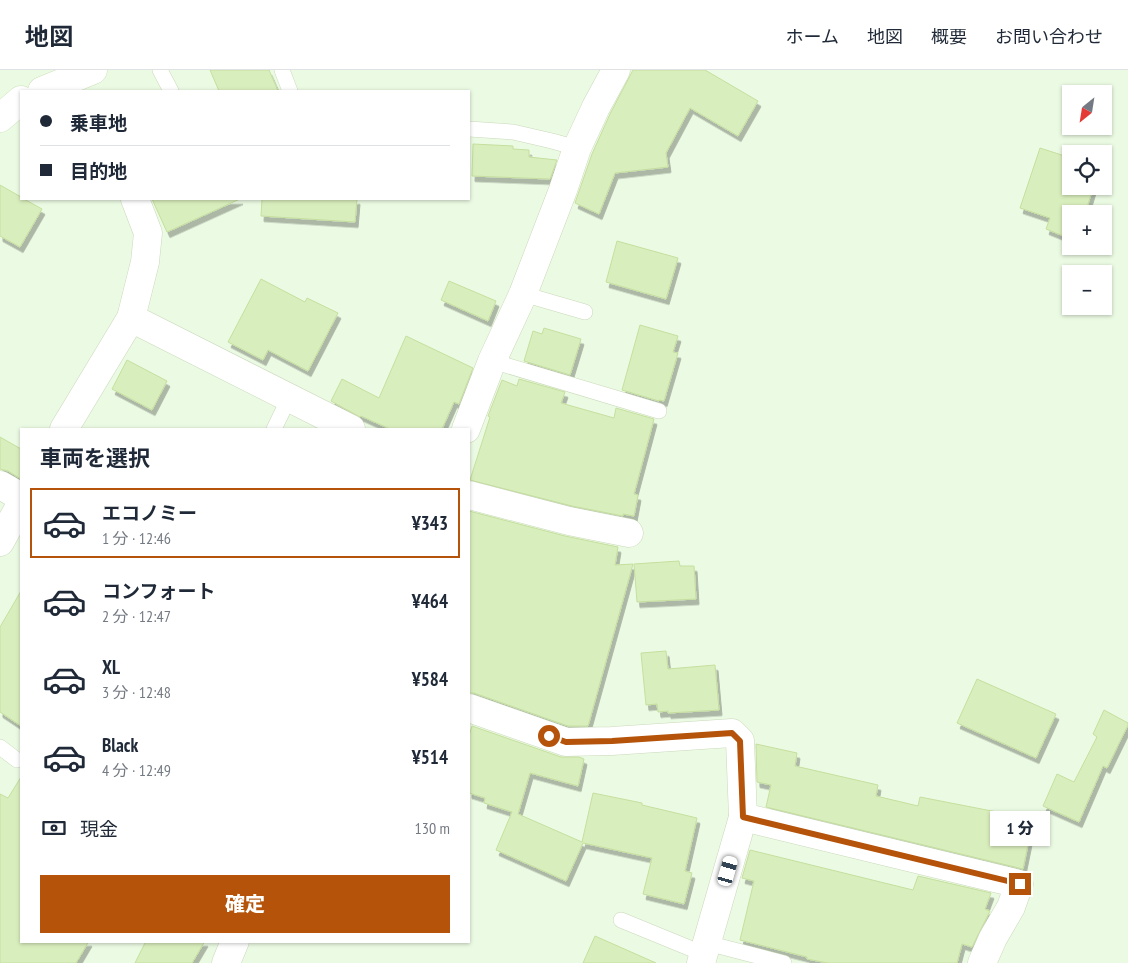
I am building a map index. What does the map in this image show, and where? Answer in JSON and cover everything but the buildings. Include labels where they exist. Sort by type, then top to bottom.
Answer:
[{"type":"street","points":[[59,88],[93,70]]},
{"type":"street","points":[[466,428],[492,361],[523,294],[577,148],[616,70]]},
{"type":"street","points":[[0,90],[20,100]]},
{"type":"street","points":[[0,118],[20,101]]},
{"type":"street","points":[[65,428],[131,318],[145,262],[148,233],[135,200]]},
{"type":"street","points":[[131,318],[349,428]]},
{"type":"street","points":[[0,485],[20,496]]},
{"type":"street","points":[[470,495],[569,521],[629,533]]},
{"type":"street","points":[[0,542],[20,506]]},
{"type":"street","points":[[470,708],[566,742],[732,733],[740,741],[743,817],[704,953]]},
{"type":"street","points":[[743,817],[1020,884],[1011,907],[993,938],[982,963]]},
{"type":"street","points":[[226,963],[234,943]]},
{"type":"lane","points":[[160,70],[170,90]]},
{"type":"lane","points":[[282,70],[290,90]]},
{"type":"lane","points":[[470,129],[513,132],[577,148]]},
{"type":"lane","points":[[523,294],[585,312]]},
{"type":"lane","points":[[492,361],[660,412]]},
{"type":"lane","points":[[274,428],[289,398]]},
{"type":"lane","points":[[0,747],[18,760]]},
{"type":"lane","points":[[620,920],[704,953],[784,963]]},
{"type":"route","points":[[549,736],[566,742],[732,733],[740,741],[743,817],[1020,884]]}]
